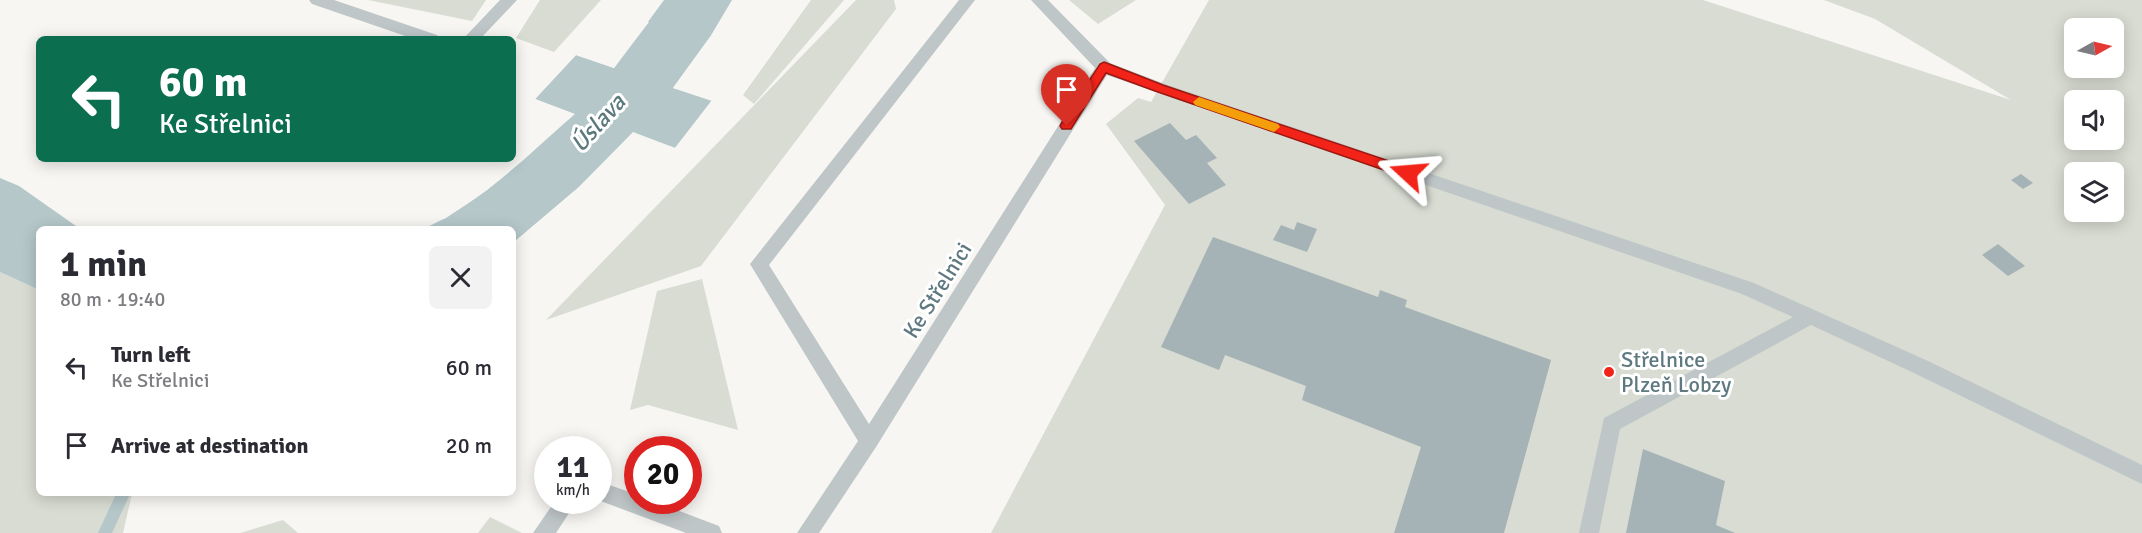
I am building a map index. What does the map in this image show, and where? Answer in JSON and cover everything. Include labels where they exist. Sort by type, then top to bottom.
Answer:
[{"type":"lane","points":[[317,0],[422,36]]},
{"type":"lane","points":[[474,36],[509,0]]},
{"type":"lane","points":[[869,441],[759,264],[968,0]]},
{"type":"lane","points":[[1039,0],[1104,67],[1159,88],[1749,288],[1810,318],[1921,367],[2142,475]]},
{"type":"lane","name":"Ke Střelnici","points":[[807,533],[869,441],[1104,67]]},
{"type":"lane","points":[[1589,533],[1611,424],[1810,318]]},
{"type":"lane","points":[[612,495],[712,533]]},
{"type":"lane","points":[[543,533],[557,514]]},
{"type":"shaded area","points":[[368,0],[486,0],[472,21]]},
{"type":"shaded area","points":[[540,0],[601,0],[554,52],[516,38]]},
{"type":"shaded area","points":[[811,0],[844,0],[754,104],[743,95]]},
{"type":"shaded area","points":[[856,0],[894,0],[896,9],[701,266],[546,320]]},
{"type":"shaded area","points":[[1069,0],[1136,0],[1098,24]]},
{"type":"shaded area","name":"Střelnice Plzeň Lobzy","points":[[1209,0],[1703,0],[2011,100],[1875,19],[1824,0],[2142,0],[2142,533],[991,533],[1165,205],[1106,124],[1138,98],[1151,102]]},
{"type":"shaded area","points":[[0,272],[36,289],[36,496],[132,496],[123,533],[0,533]]},
{"type":"shaded area","points":[[702,279],[738,430],[648,405],[630,410],[657,291]]},
{"type":"shaded area","points":[[490,517],[522,533],[478,533]]},
{"type":"shaded area","points":[[283,520],[298,533],[240,533]]},
{"type":"water","name":"Úslava","points":[[664,0],[732,0],[710,37],[673,88],[712,100],[675,148],[633,133],[579,187],[516,240],[516,226],[429,226],[483,193],[574,114],[535,99],[576,55],[614,68]]},
{"type":"water","points":[[0,178],[19,186],[76,226],[36,226],[36,289],[0,272]]},
{"type":"pier","points":[[646,21],[649,22],[614,68],[576,55],[535,99],[575,114],[487,190],[446,218],[425,226],[486,187],[569,115],[534,102],[532,99],[574,52],[613,65]]},
{"type":"pier","points":[[710,37],[713,38],[678,86],[713,98],[715,101],[677,150],[634,136],[581,190],[516,244],[516,240],[579,187],[633,132],[675,148],[712,101],[673,88]]},
{"type":"building","points":[[1170,123],[1186,140],[1196,135],[1217,158],[1207,163],[1226,185],[1189,204],[1134,141]]},
{"type":"building","points":[[2021,174],[2033,183],[2023,189],[2011,180]]},
{"type":"building","points":[[1297,222],[1317,229],[1307,252],[1273,240],[1281,225],[1294,230]]},
{"type":"building","points":[[1213,237],[1378,297],[1380,290],[1407,300],[1405,307],[1551,360],[1504,533],[1394,533],[1421,447],[1302,400],[1306,386],[1225,355],[1219,370],[1161,347]]},
{"type":"building","points":[[1998,244],[2025,266],[2008,276],[1982,255]]},
{"type":"building","points":[[1643,449],[1725,481],[1716,525],[1735,533],[1626,533]]},
{"type":"waterway","points":[[105,533],[122,496]]},
{"type":"slow traffic","points":[[1199,102],[1274,127]]},
{"type":"place","name":"Střelnice Plzeň Lobzy","points":[[1609,372]]},
{"type":"route","points":[[1067,126],[1104,67],[1408,173]]}]
